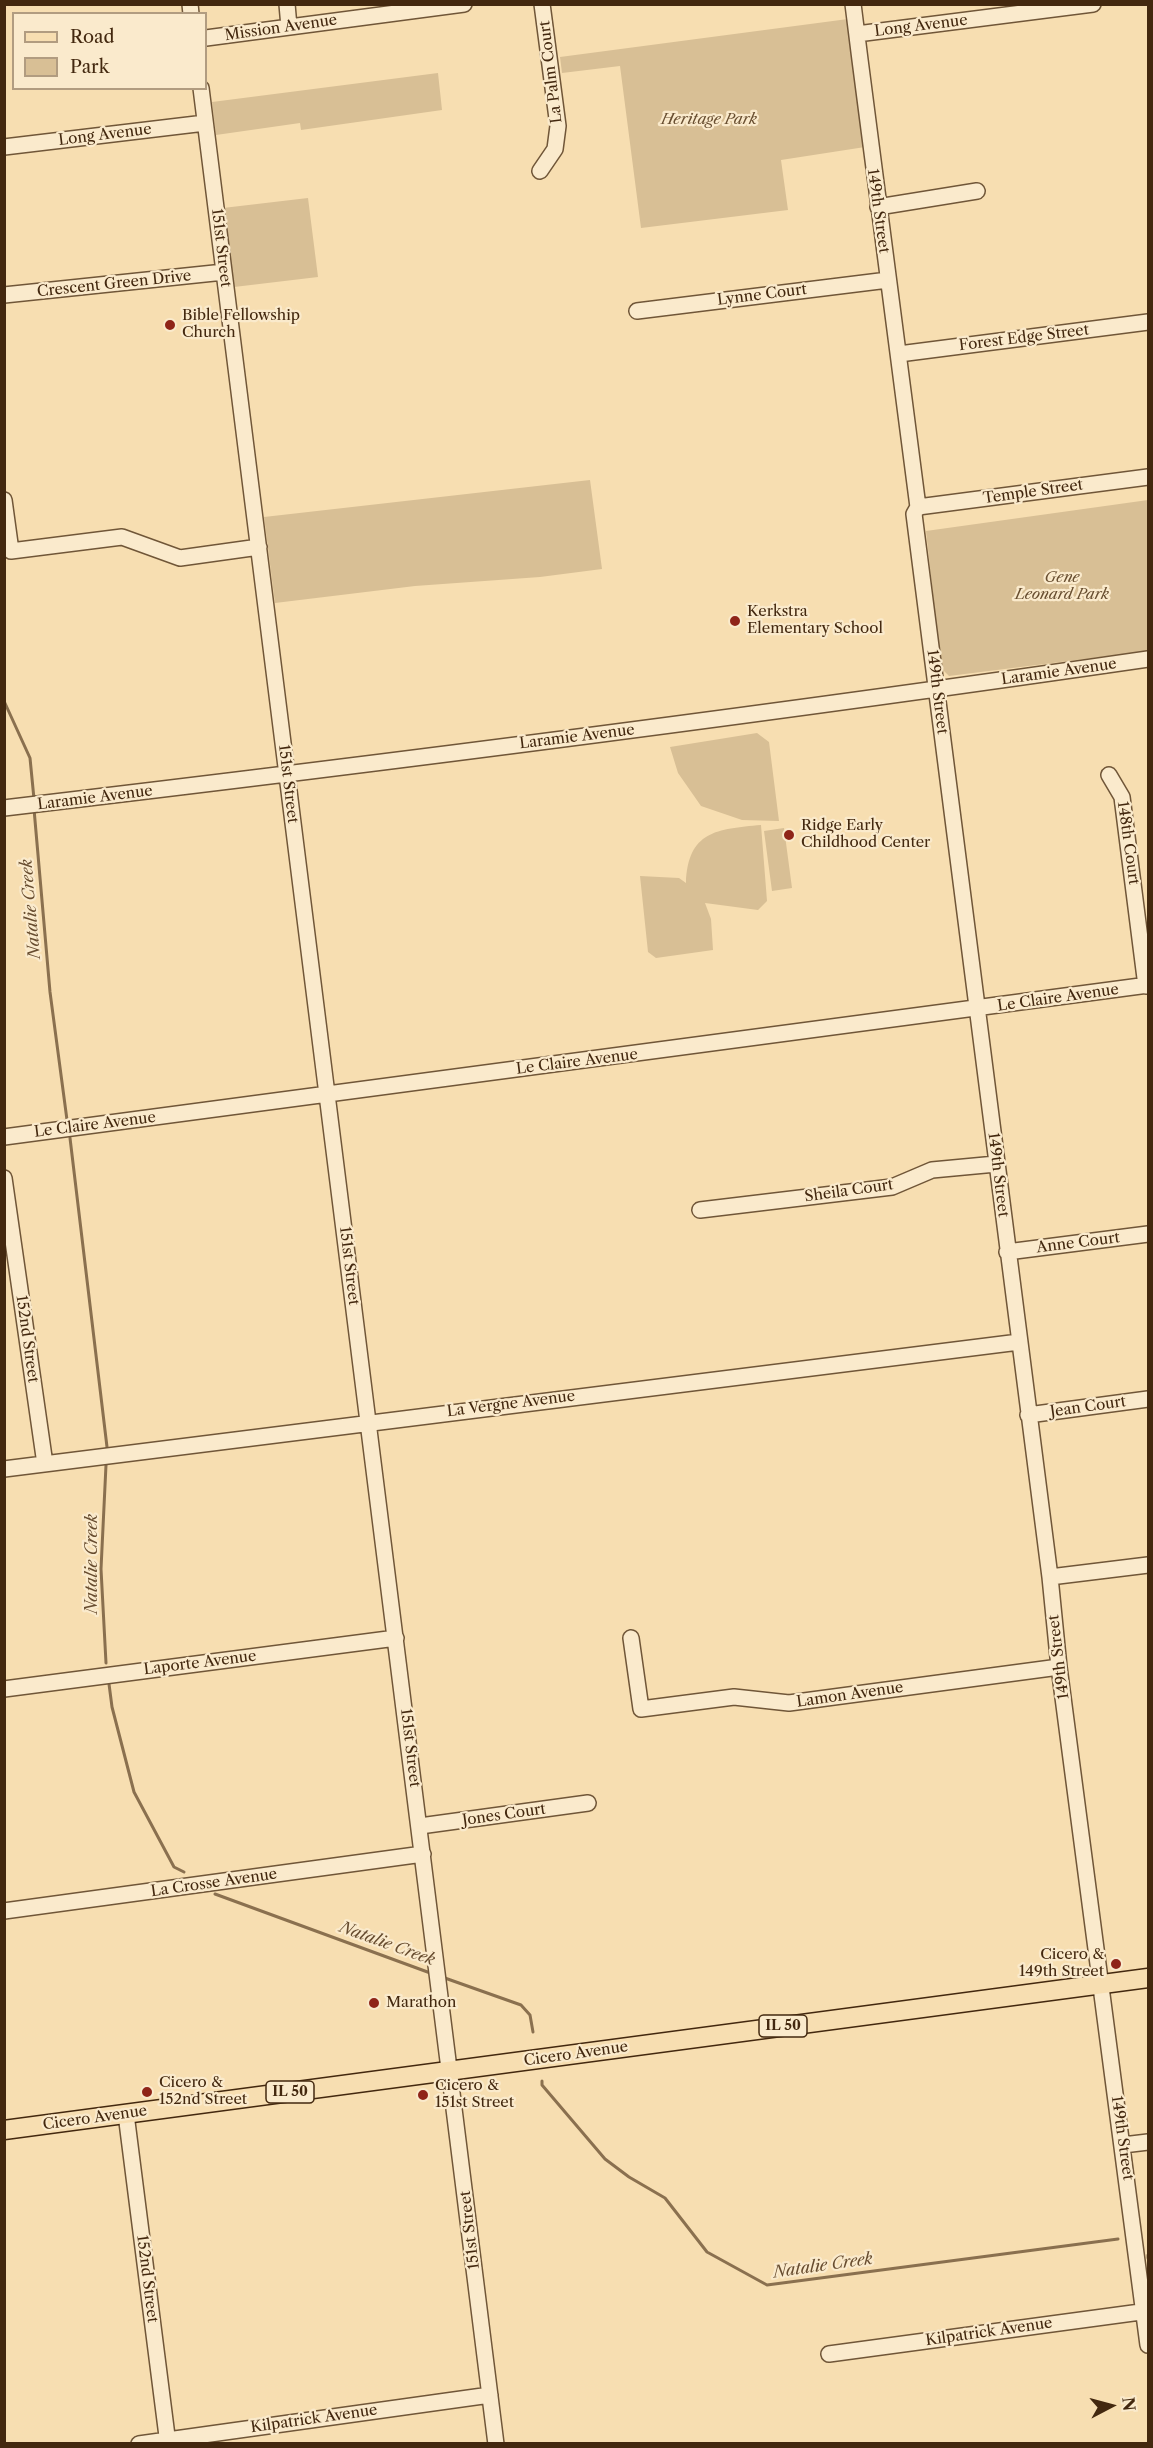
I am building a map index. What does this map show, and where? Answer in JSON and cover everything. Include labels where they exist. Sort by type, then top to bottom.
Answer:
[{"type":"main road","name":"Cicero Avenue","points":[[4,2130],[1149,1978]]},
{"type":"street","points":[[287,4],[290,27]]},
{"type":"street","name":"Mission Avenue","points":[[207,38],[464,4]]},
{"type":"street","name":"La Palm Court","points":[[540,171],[555,149],[558,126],[542,4]]},
{"type":"street","name":"149th Street","points":[[853,4],[918,507],[914,514],[1050,1577],[1059,1666],[1149,2345]]},
{"type":"street","name":"Long Avenue","points":[[857,34],[1093,4]]},
{"type":"street","name":"151st Street","points":[[201,90],[496,2444]]},
{"type":"street","name":"Long Avenue","points":[[4,147],[205,123]]},
{"type":"street","points":[[878,207],[977,191]]},
{"type":"street","name":"Crescent Green Drive","points":[[4,295],[224,272]]},
{"type":"street","name":"Lynne Court","points":[[637,311],[888,280]]},
{"type":"street","name":"Forest Edge Street","points":[[899,354],[1149,322]]},
{"type":"street","name":"Temple Street","points":[[918,507],[1149,477]]},
{"type":"street","points":[[4,500],[11,551],[122,537],[180,558],[259,548]]},
{"type":"street","name":"Laramie Avenue","points":[[4,808],[287,775],[937,690],[1149,659]]},
{"type":"street","name":"148th Court","points":[[1109,775],[1122,797],[1148,986]]},
{"type":"street","name":"Le Claire Avenue","points":[[4,1137],[1148,986]]},
{"type":"street","name":"Sheila Court","points":[[700,1210],[891,1187],[932,1170],[996,1164]]},
{"type":"street","name":"152nd Street","points":[[4,1178],[45,1464]]},
{"type":"street","name":"Anne Court","points":[[1007,1252],[1149,1234]]},
{"type":"street","name":"La Vergne Avenue","points":[[4,1469],[1019,1342]]},
{"type":"street","name":"Jean Court","points":[[1028,1415],[1149,1399]]},
{"type":"street","points":[[1050,1577],[1149,1565]]},
{"type":"street","name":"Laporte Avenue","points":[[4,1689],[396,1638]]},
{"type":"street","name":"Lamon Avenue","points":[[631,1638],[641,1709],[734,1696],[789,1703],[1059,1666]]},
{"type":"street","name":"Jones Court","points":[[420,1826],[588,1803]]},
{"type":"street","name":"La Crosse Avenue","points":[[4,1911],[423,1854]]},
{"type":"street","name":"152nd Street","points":[[126,2114],[168,2442]]},
{"type":"street","points":[[1123,2145],[1149,2142]]},
{"type":"street","name":"Kilpatrick Avenue","points":[[830,2354],[1146,2311]]},
{"type":"street","name":"Kilpatrick Avenue","points":[[139,2444],[168,2442],[490,2395]]},
{"type":"green space","name":"Heritage Park","points":[[848,19],[865,147],[781,160],[788,210],[641,228],[620,66],[562,73],[560,57]]},
{"type":"green space","points":[[438,73],[442,110],[301,130],[300,123],[216,135],[212,102]]},
{"type":"green space","points":[[308,198],[318,277],[234,287],[223,208]]},
{"type":"green space","points":[[590,480],[602,569],[540,577],[415,586],[275,603],[264,517]]},
{"type":"green space","name":"Gene Leonard Park","points":[[1148,500],[1148,651],[949,676],[941,668],[926,531]]},
{"type":"green space","points":[[757,733],[769,742],[779,821],[742,820],[701,806],[678,773],[670,747]]},
{"type":"green space","points":[[761,825],[767,901],[758,910],[705,903],[711,919],[713,950],[656,958],[648,952],[640,876],[679,878],[686,883],[692,853],[708,836],[731,828]]},
{"type":"green space","points":[[784,828],[792,888],[772,891],[764,831]]},
{"type":"waterway","name":"Natalie Creek","points":[[4,701],[30,758],[34,799]]},
{"type":"waterway","name":"Natalie Creek","points":[[34,809],[50,992],[67,1120]]},
{"type":"waterway","name":"Natalie Creek","points":[[70,1138],[107,1447]]},
{"type":"waterway","name":"Natalie Creek","points":[[106,1465],[101,1569],[106,1663]]},
{"type":"waterway","name":"Natalie Creek","points":[[109,1684],[112,1707],[134,1792],[174,1867],[184,1872]]},
{"type":"waterway","name":"Natalie Creek","points":[[215,1894],[433,1974]]},
{"type":"waterway","name":"Natalie Creek","points":[[442,1977],[521,2005],[530,2015],[533,2032]]},
{"type":"waterway","name":"Natalie Creek","points":[[542,2081],[542,2085],[605,2159],[629,2177],[665,2198],[707,2252],[767,2285],[1118,2239]]},
{"type":"place","name":"Bible Fellowship Church","points":[[170,325]]},
{"type":"place","name":"Kerkstra Elementary School","points":[[735,621]]},
{"type":"place","name":"Ridge Early Childhood Center","points":[[789,835]]},
{"type":"place","name":"Cicero & 149th Street","points":[[1116,1964]]},
{"type":"place","name":"Marathon","points":[[374,2003]]},
{"type":"place","name":"Cicero & 152nd Street","points":[[147,2092]]},
{"type":"place","name":"Cicero & 151st Street","points":[[423,2095]]}]
